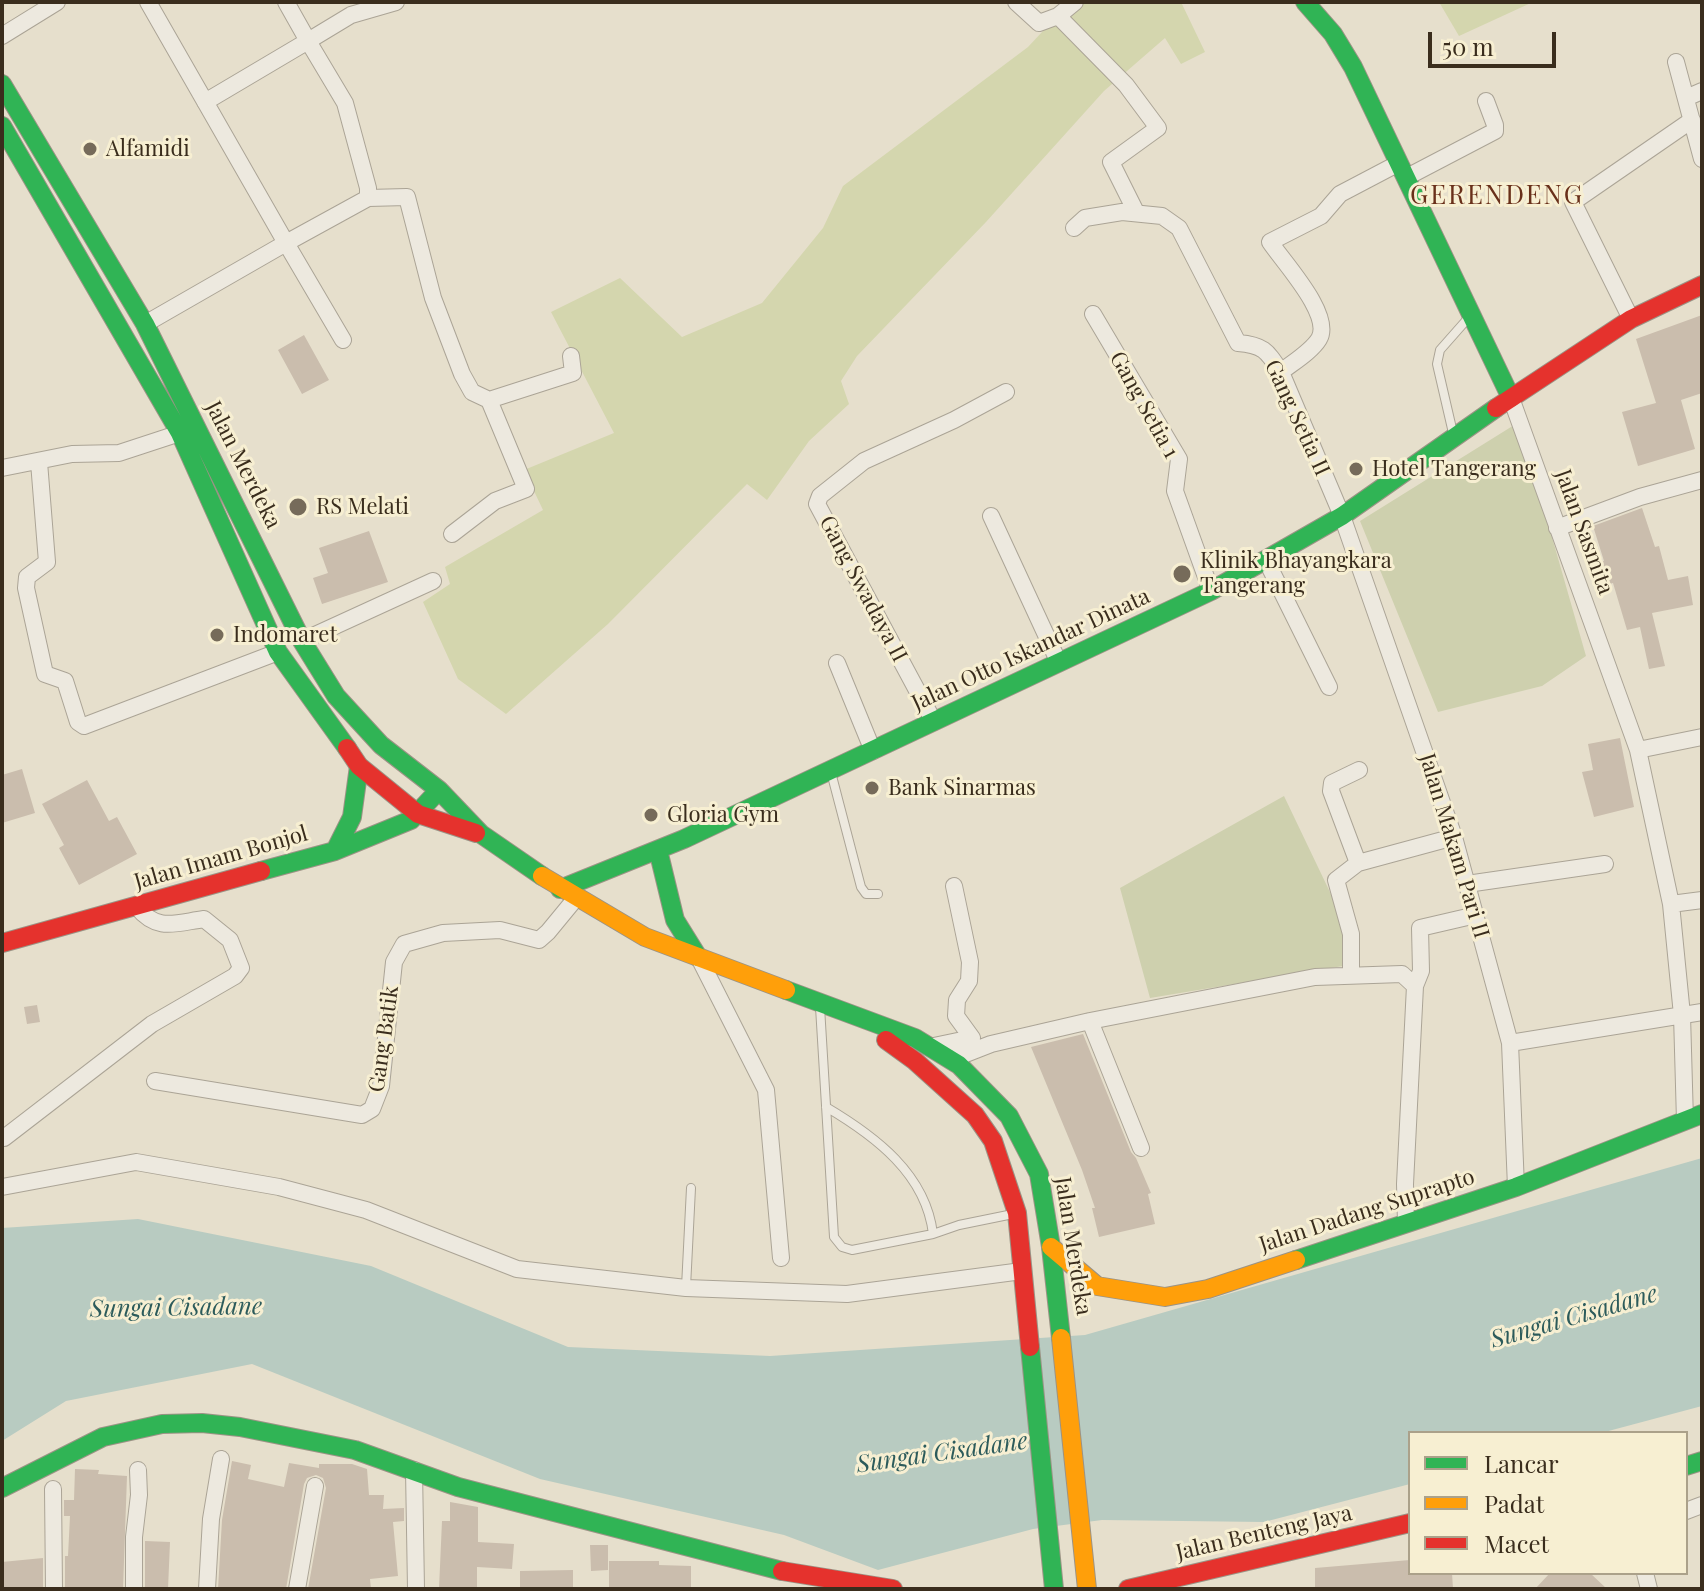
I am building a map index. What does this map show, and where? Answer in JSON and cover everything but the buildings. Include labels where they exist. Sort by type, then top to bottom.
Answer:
[{"type":"main road","name":"Jalan Sasmita","points":[[1305,2],[1333,34],[1353,67],[1511,398]]},
{"type":"main road","name":"Jalan Merdeka","points":[[2,84],[145,324],[302,641],[336,696],[381,745],[439,790],[481,834],[568,894],[645,937],[915,1038],[959,1065],[1009,1116],[1039,1174],[1056,1280],[1087,1585]]},
{"type":"main road","name":"Jalan Merdeka","points":[[2,126],[180,433],[278,652],[359,766],[418,814],[481,834]]},
{"type":"main road","points":[[37,188],[56,176]]},
{"type":"main road","name":"Jalan Otto Iskandar Dinata","points":[[568,894],[1211,591],[1342,516],[1631,319],[1702,285]]},
{"type":"main road","points":[[216,513],[236,504]]},
{"type":"main road","points":[[335,851],[352,817],[359,766]]},
{"type":"main road","name":"Jalan Imam Bonjol","points":[[2,943],[335,851],[411,820],[439,790]]},
{"type":"main road","points":[[658,850],[672,917],[689,948],[698,957]]},
{"type":"main road","name":"Jalan Merdeka","points":[[849,1014],[915,1061],[975,1115],[993,1141],[1017,1213],[1053,1582]]},
{"type":"main road","name":"Jalan Dadang Suprapto","points":[[1051,1247],[1097,1286],[1165,1297],[1208,1289],[1516,1187],[1694,1118]]},
{"type":"main road","points":[[2,1488],[103,1437],[162,1424],[214,1424],[355,1450],[458,1487],[764,1568],[893,1589]]},
{"type":"main road","name":"Jalan Benteng Jaya","points":[[1128,1589],[1408,1523]]},
{"type":"street","points":[[2,36],[57,2]]},
{"type":"street","points":[[148,2],[343,340]]},
{"type":"street","points":[[286,2],[345,103],[368,198]]},
{"type":"street","points":[[205,102],[351,15],[396,2]]},
{"type":"street","points":[[1016,2],[1039,23],[1058,16],[1075,2]]},
{"type":"street","points":[[1058,16],[1126,85],[1158,128],[1111,162],[1136,212]]},
{"type":"street","points":[[1676,62],[1702,159]]},
{"type":"street","points":[[1686,98],[1702,91]]},
{"type":"street","points":[[1281,372],[1318,341],[1322,330],[1317,309],[1270,242],[1321,216],[1340,194],[1495,131],[1486,101]]},
{"type":"street","points":[[1631,319],[1573,202],[1692,120]]},
{"type":"street","points":[[145,324],[368,198],[407,197],[433,298],[462,374],[472,392],[489,400],[526,489],[495,501],[452,534]]},
{"type":"street","name":"Gang Setia II","points":[[1074,228],[1085,218],[1136,212],[1162,216],[1179,228],[1238,343],[1257,344],[1269,354],[1281,372],[1342,516]]},
{"type":"street","name":"Gang Setia 1","points":[[1093,314],[1179,459],[1175,491],[1211,591]]},
{"type":"street","points":[[489,400],[573,373],[571,356]]},
{"type":"street","name":"Gang Swadaya II","points":[[934,722],[817,504],[820,496],[864,461],[1006,392]]},
{"type":"street","name":"Jalan Sasmita","points":[[1511,398],[1638,750],[1671,904],[1694,1118]]},
{"type":"street","points":[[2,468],[72,454],[119,453],[180,433]]},
{"type":"street","points":[[39,462],[47,562],[27,577],[26,588],[45,674],[65,681],[78,722],[84,726],[278,652]]},
{"type":"street","points":[[1557,528],[1640,497],[1702,480]]},
{"type":"street","points":[[991,516],[1059,663]]},
{"type":"street","name":"Jalan Makam Pari II","points":[[1342,516],[1454,837],[1510,1043],[1516,1187]]},
{"type":"street","points":[[1266,560],[1329,687]]},
{"type":"street","points":[[302,641],[433,581]]},
{"type":"street","points":[[837,663],[873,751]]},
{"type":"street","points":[[1638,750],[1702,737]]},
{"type":"street","points":[[1358,863],[1331,791],[1332,783],[1359,770]]},
{"type":"street","points":[[1351,975],[1351,934],[1336,880],[1358,863],[1454,837]]},
{"type":"street","points":[[1467,884],[1605,864]]},
{"type":"street","points":[[929,1047],[972,1038],[956,1016],[957,1000],[969,981],[970,962],[954,886]]},
{"type":"street","name":"Gang Batik","points":[[155,1081],[362,1115],[372,1109],[381,1086],[394,962],[404,944],[443,933],[500,930],[539,940],[548,932],[568,894]]},
{"type":"street","points":[[1671,904],[1702,900]]},
{"type":"street","points":[[4,1138],[152,1024],[235,976],[241,968],[230,940],[204,919],[162,925],[144,915],[146,904]]},
{"type":"street","points":[[1406,1224],[1405,1184],[1415,986],[1421,971],[1420,928],[1476,915]]},
{"type":"street","points":[[698,957],[766,1090],[781,1258]]},
{"type":"street","points":[[950,1060],[991,1044],[1090,1021],[1315,977],[1402,974],[1415,986]]},
{"type":"street","points":[[1510,1043],[1702,1012]]},
{"type":"street","points":[[1090,1021],[1141,1148]]},
{"type":"street","points":[[2,1187],[136,1162],[279,1187],[366,1210],[517,1269],[686,1288],[847,1294],[1022,1277]]},
{"type":"street","points":[[207,1589],[211,1519],[221,1459]]},
{"type":"street","points":[[134,1589],[138,1470]]},
{"type":"street","points":[[414,1470],[416,1589]]},
{"type":"street","points":[[297,1589],[315,1486]]},
{"type":"street","points":[[53,1489],[54,1589]]},
{"type":"lane","points":[[1455,438],[1437,364],[1438,355],[1471,314]]},
{"type":"lane","points":[[831,771],[861,887],[866,894],[878,894]]},
{"type":"lane","points":[[820,1002],[834,1237],[842,1247],[852,1250],[1017,1213]]},
{"type":"lane","points":[[826,1107],[868,1132],[915,1181],[931,1214],[933,1234]]},
{"type":"lane","points":[[686,1288],[691,1188]]},
{"type":"green space","points":[[1070,2],[1181,2],[1205,52],[1181,64],[1165,38],[1104,91],[986,222],[857,356],[841,381],[849,404],[809,441],[767,500],[747,484],[608,624],[506,714],[458,679],[423,602],[450,584],[445,567],[543,510],[524,470],[614,433],[551,312],[620,278],[682,337],[762,303],[823,228],[843,186],[1028,47]]},
{"type":"green space","points":[[1439,2],[1533,2],[1459,36]]},
{"type":"green space","points":[[1519,422],[1586,656],[1542,686],[1438,712],[1360,521]]},
{"type":"green space","points":[[1284,796],[1350,934],[1343,966],[1150,998],[1120,888]]},
{"type":"water","name":"Sungai Cisadane","points":[[1702,1158],[1702,1406],[1608,1431],[1408,1431],[1408,1485],[1264,1522],[1102,1520],[1033,1529],[878,1570],[784,1535],[540,1479],[252,1364],[66,1401],[2,1441],[2,1228],[138,1219],[371,1266],[568,1347],[770,1356],[1085,1335]]},
{"type":"traffic: fast","points":[[1305,2],[1333,34],[1353,67],[1511,398]]},
{"type":"traffic: fast","points":[[2,84],[145,324],[302,641],[336,696],[381,745],[439,790],[481,834],[542,876]]},
{"type":"traffic: fast","points":[[2,126],[180,433],[278,652],[347,748]]},
{"type":"traffic: fast","points":[[560,889],[684,839],[1211,591],[1342,516],[1496,408]]},
{"type":"traffic: fast","points":[[335,851],[352,817],[359,766]]},
{"type":"traffic: fast","points":[[261,871],[335,851],[411,820],[439,790]]},
{"type":"traffic: fast","points":[[658,850],[675,920],[698,957]]},
{"type":"traffic: fast","points":[[786,990],[915,1038],[959,1065],[1009,1116],[1039,1174],[1061,1338]]},
{"type":"traffic: fast","points":[[1296,1260],[1516,1187],[1702,1114]]},
{"type":"traffic: fast","points":[[1030,1347],[1054,1589]]},
{"type":"traffic: fast","points":[[2,1488],[103,1437],[162,1424],[202,1423],[240,1427],[355,1450],[458,1487],[782,1571]]},
{"type":"traffic: fast","points":[[1688,1465],[1702,1461]]},
{"type":"traffic: slow","points":[[542,876],[645,937],[786,990]]},
{"type":"traffic: slow","points":[[1051,1247],[1097,1286],[1165,1297],[1208,1289],[1296,1260]]},
{"type":"traffic: slow","points":[[1061,1338],[1087,1589]]},
{"type":"traffic: jam","points":[[1496,408],[1631,319],[1702,285]]},
{"type":"traffic: jam","points":[[347,748],[359,766],[418,814],[476,833]]},
{"type":"traffic: jam","points":[[2,943],[261,871]]},
{"type":"traffic: jam","points":[[886,1040],[915,1061],[975,1115],[993,1141],[1017,1213],[1030,1347]]},
{"type":"traffic: jam","points":[[1128,1589],[1408,1523]]},
{"type":"traffic: jam","points":[[782,1571],[893,1589]]},
{"type":"place","name":"Alfamidi","points":[[90,149]]},
{"type":"place","name":"Hotel Tangerang","points":[[1356,469]]},
{"type":"place","name":"RS Melati","points":[[298,507]]},
{"type":"place","name":"Klinik Bhayangkara Tangerang","points":[[1182,574]]},
{"type":"place","name":"Indomaret","points":[[217,635]]},
{"type":"place","name":"Bank Sinarmas","points":[[872,788]]},
{"type":"place","name":"Gloria Gym","points":[[651,815]]},
{"type":"district","name":"GERENDENG","points":[[1497,196]]}]
